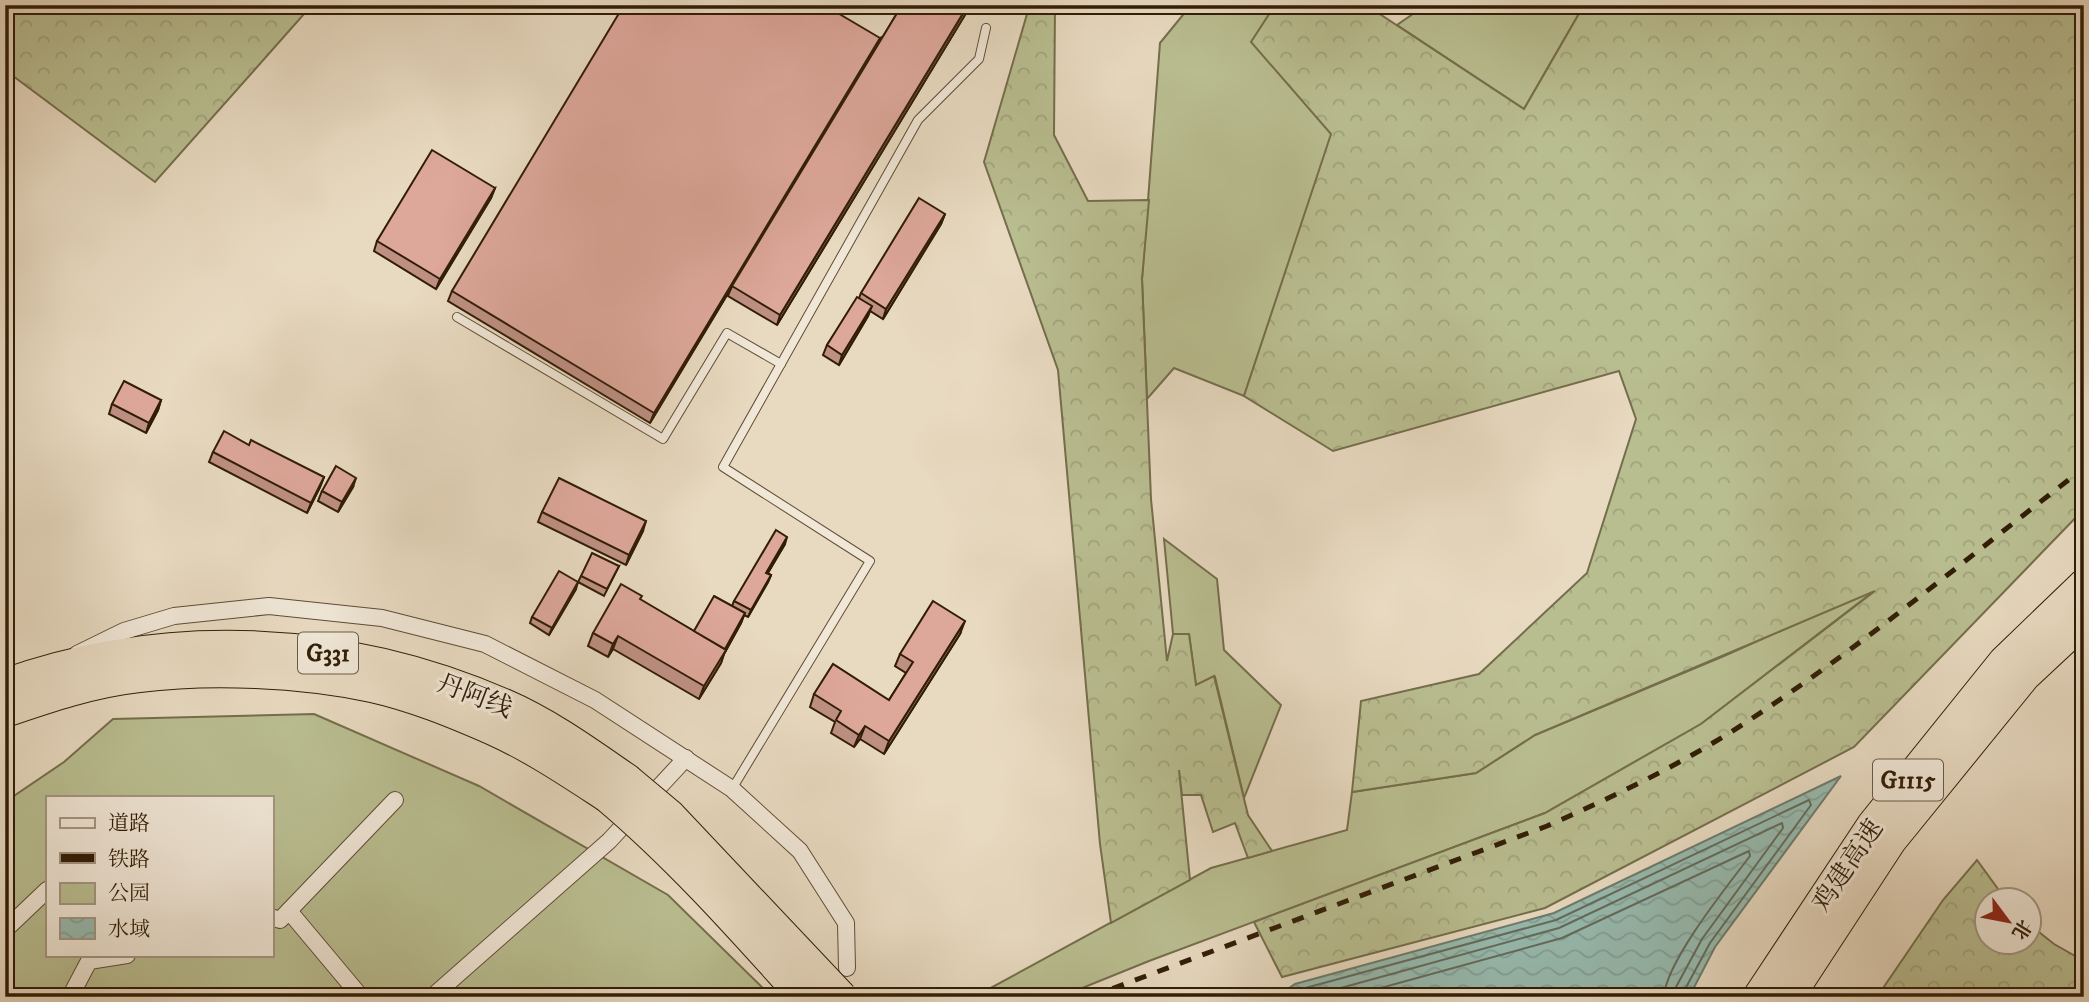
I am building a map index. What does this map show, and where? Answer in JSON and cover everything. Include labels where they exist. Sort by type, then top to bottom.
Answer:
[{"type":"highway","name":"鸡建高速","points":[[1758,997],[1872,825],[2004,662],[2084,584]]},
{"type":"highway","name":"鸡建高速","points":[[1788,997],[1891,841],[2025,676],[2084,621]]},
{"type":"highway","name":"丹阿线","points":[[5,684],[48,669],[143,650],[226,645],[313,650],[382,663],[446,682],[506,705],[570,739],[617,788],[653,835],[708,891],[803,997]]},
{"type":"highway","name":"丹阿线","points":[[5,712],[62,692],[139,677],[217,673],[307,676],[374,687],[429,704],[495,731],[555,763],[617,788],[670,815],[842,997]]},
{"type":"street","points":[[48,669],[124,631],[174,616],[269,606],[382,618],[485,645],[595,700],[732,789],[800,851],[846,923],[847,968]]},
{"type":"street","points":[[432,997],[609,841],[686,758]]},
{"type":"street","points":[[273,918],[280,920],[395,800]]},
{"type":"street","points":[[5,930],[46,891]]},
{"type":"street","points":[[289,911],[360,997]]},
{"type":"street","points":[[70,997],[89,961],[121,956]]},
{"type":"lane","points":[[732,789],[870,561],[723,467],[918,120],[979,59],[986,28]]},
{"type":"lane","points":[[457,317],[663,439],[727,332],[781,364]]},
{"type":"green space","points":[[5,5],[312,5],[155,182],[5,70]]},
{"type":"green space","points":[[1022,5],[1055,5],[1054,135],[1088,201],[1149,200],[1142,279],[1151,499],[1167,661],[1173,634],[1189,634],[1196,685],[1214,676],[1248,815],[1272,851],[1248,858],[1235,823],[1213,832],[1201,795],[1182,795],[1179,770],[1190,880],[1111,923],[1100,844],[1058,370],[984,162],[1027,14]]},
{"type":"green space","points":[[1191,5],[1275,5],[1252,42],[1332,134],[1244,396],[1174,368],[1147,399],[1142,279],[1160,43]]},
{"type":"green space","points":[[1275,5],[1366,5],[1524,109],[1584,5],[2084,5],[2084,442],[2078,446],[2084,456],[2084,509],[1854,747],[1545,908],[1282,977],[1254,922],[1545,813],[1701,724],[1875,591],[1535,735],[1476,773],[1352,792],[1361,701],[1479,674],[1587,573],[1636,419],[1619,371],[1333,451],[1244,396],[1331,134],[1251,42]]},
{"type":"green space","points":[[1426,5],[1584,5],[1524,109],[1397,25]]},
{"type":"green space","points":[[1164,539],[1217,579],[1224,650],[1281,705],[1244,798],[1215,677],[1196,686],[1189,634],[1173,634]]},
{"type":"green space","points":[[1878,588],[1701,724],[1545,813],[1060,997],[974,997],[1211,868],[1347,830],[1352,792],[1476,773],[1535,735]]},
{"type":"green space","points":[[314,714],[479,786],[668,895],[772,997],[5,997],[5,802],[64,762],[113,719]]},
{"type":"green space","points":[[1977,860],[1996,886],[1974,886],[1974,956],[2044,956],[2044,936],[2084,961],[2084,997],[1877,997],[1943,900]]},
{"type":"water","points":[[1841,776],[1715,947],[1689,997],[1276,997],[1295,984],[1554,913]]},
{"type":"building","points":[[624,5],[824,5],[880,38],[654,413],[452,291]]},
{"type":"building","points":[[902,5],[968,5],[780,315],[732,286]]},
{"type":"building","points":[[432,150],[495,188],[440,279],[377,241]]},
{"type":"building","points":[[919,198],[945,214],[886,309],[861,293]]},
{"type":"building","points":[[857,297],[872,306],[842,355],[827,345]]},
{"type":"building","points":[[124,381],[161,400],[149,423],[112,404]]},
{"type":"building","points":[[224,431],[249,445],[251,440],[324,477],[311,503],[213,452]]},
{"type":"building","points":[[336,466],[356,478],[342,502],[322,491]]},
{"type":"building","points":[[559,478],[646,521],[629,555],[542,512]]},
{"type":"building","points":[[776,530],[787,537],[766,573],[771,575],[751,610],[734,601]]},
{"type":"building","points":[[592,553],[619,566],[607,589],[581,576]]},
{"type":"building","points":[[559,571],[578,582],[552,628],[532,617]]},
{"type":"building","points":[[621,584],[642,596],[640,599],[726,650],[704,686],[618,636],[613,644],[593,633]]},
{"type":"building","points":[[714,596],[745,613],[725,649],[694,631]]},
{"type":"building","points":[[933,601],[965,621],[889,741],[865,726],[859,735],[836,720],[841,711],[814,694],[833,664],[889,700],[913,662],[900,654]]},
{"type":"railway","points":[[1090,997],[1547,826],[1673,766],[1745,723],[1832,663],[2084,468]]}]
